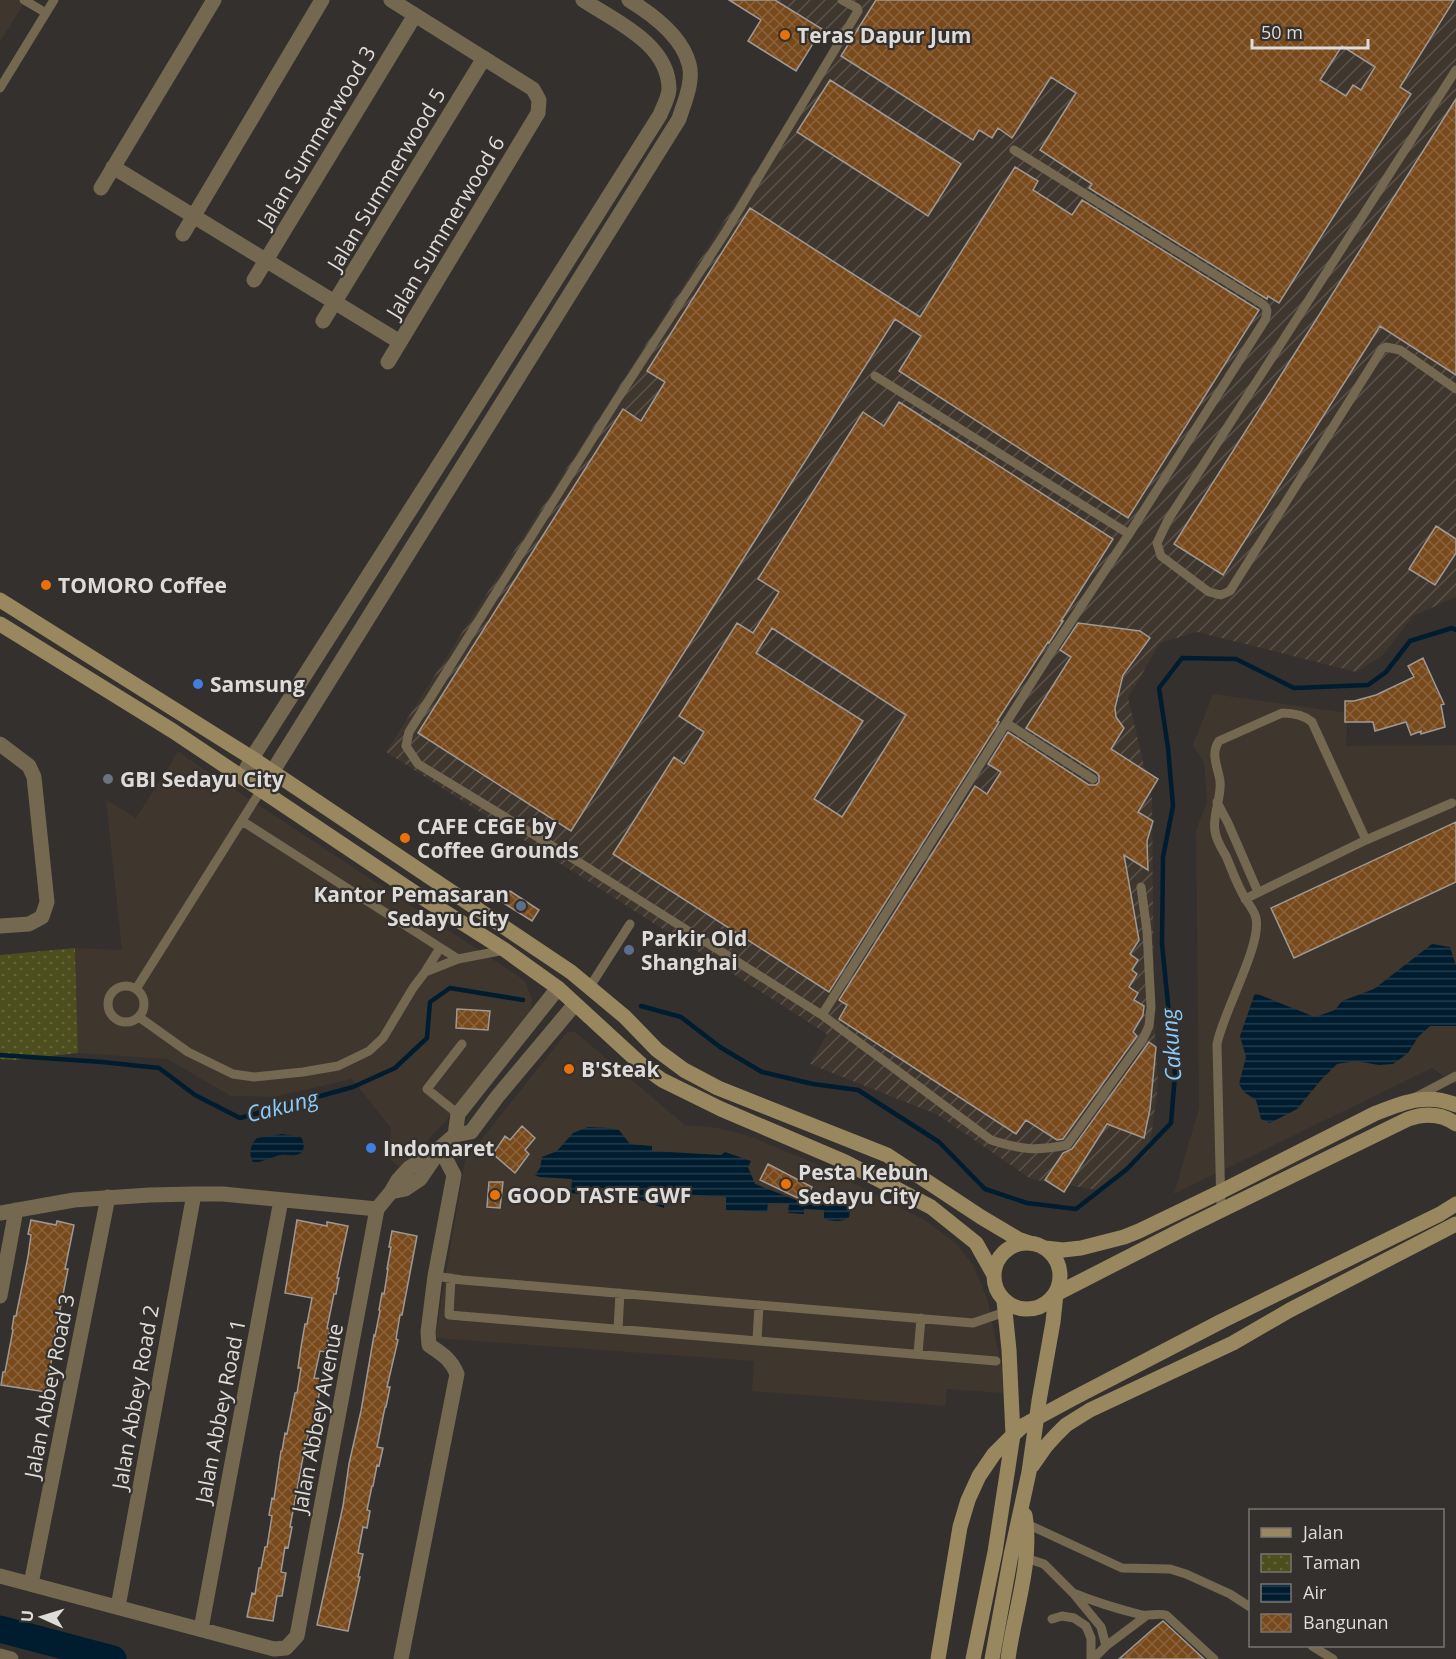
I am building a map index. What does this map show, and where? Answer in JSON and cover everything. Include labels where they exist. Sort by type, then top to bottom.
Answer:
[{"type":"main road","points":[[0,600],[252,758],[571,972],[625,1017],[657,1050],[684,1070],[718,1088],[886,1155],[981,1218],[1018,1239],[1045,1248],[1063,1250],[1124,1237],[1220,1192],[1374,1114],[1425,1098],[1456,1105]]},
{"type":"main road","points":[[0,624],[173,732],[505,950],[558,988],[644,1067],[663,1080],[721,1110],[845,1161],[931,1207],[976,1243],[994,1275]]},
{"type":"main road","points":[[558,988],[571,972]]},
{"type":"main road","points":[[574,1004],[589,988]]},
{"type":"main road","points":[[1004,1307],[1012,1306],[1021,1310],[1041,1307],[1056,1294],[1221,1210],[1419,1115],[1440,1115],[1456,1124]]},
{"type":"main road","points":[[938,1659],[960,1527],[968,1500],[979,1476],[994,1454],[1024,1425],[1227,1319],[1456,1204]]},
{"type":"main road","points":[[1029,1472],[1046,1446],[1076,1418],[1238,1341],[1290,1310],[1456,1224]]},
{"type":"main road","points":[[973,1659],[995,1552],[1013,1435],[1009,1350],[1004,1307],[994,1284],[995,1266],[1005,1251],[1012,1246],[1030,1243]]},
{"type":"main road","points":[[1008,1659],[1023,1500],[1056,1294],[1060,1284],[1056,1260],[1045,1248]]},
{"type":"main road","points":[[1227,1319],[1238,1341]]},
{"type":"main road","points":[[992,1659],[1027,1524],[1023,1500]]},
{"type":"street","points":[[101,188],[214,0]]},
{"type":"street","points":[[183,234],[322,0]]},
{"type":"street","points":[[391,0],[484,58]]},
{"type":"street","points":[[242,777],[660,115],[669,92],[667,74],[658,56],[641,37],[583,0]]},
{"type":"street","points":[[261,790],[679,119],[688,91],[689,65],[678,42],[651,14],[629,0]]},
{"type":"street","name":"Jalan Summerwood 3","points":[[254,280],[415,15]]},
{"type":"street","name":"Jalan Summerwood 6","points":[[388,362],[538,113],[539,100],[533,89],[484,58]]},
{"type":"street","name":"Jalan Summerwood 5","points":[[323,321],[484,58]]},
{"type":"street","points":[[114,167],[400,342]]},
{"type":"street","points":[[458,435],[475,444]]},
{"type":"street","points":[[0,744],[29,766],[34,777],[47,902],[42,917],[29,924],[0,926]]},
{"type":"street","points":[[455,1135],[458,1114],[558,988]]},
{"type":"street","points":[[0,1213],[74,1200],[194,1194],[223,1194],[377,1209],[398,1179],[409,1168],[440,1148],[455,1135],[471,1132],[574,1004]]},
{"type":"street","points":[[400,1659],[457,1374],[453,1364],[429,1345],[428,1332],[435,1276],[453,1175],[440,1148]]},
{"type":"street","name":"Jalan Abbey Road 2","points":[[118,1607],[194,1194]]},
{"type":"street","name":"Jalan Abbey Road 3","points":[[32,1584],[108,1197]]},
{"type":"street","name":"Jalan Abbey Road 1","points":[[201,1629],[281,1200]]},
{"type":"street","name":"Jalan Abbey Avenue","points":[[201,1629],[274,1649],[286,1648],[297,1636],[377,1209]]},
{"type":"street","points":[[0,1296],[16,1210]]},
{"type":"street","points":[[0,1576],[201,1629]]},
{"type":"street","points":[[0,1656],[11,1659]]},
{"type":"lane","points":[[24,0],[46,13]]},
{"type":"lane","points":[[0,88],[54,0]]},
{"type":"lane","points":[[842,0],[858,10],[725,233],[616,401],[409,732],[406,746],[418,764],[822,1015],[991,1140],[1014,1147],[1031,1149],[1067,1145],[1143,1039],[1149,1026],[1150,990],[1147,931],[1141,887]]},
{"type":"lane","points":[[1456,70],[1168,520],[1157,543],[1161,556],[1209,592],[1221,595],[1230,591],[1382,349],[1386,347],[1400,350],[1456,389]]},
{"type":"lane","points":[[822,1015],[1049,655],[1130,534],[1268,312],[1261,303],[1014,150]]},
{"type":"lane","points":[[875,376],[1130,534]]},
{"type":"lane","points":[[1221,1210],[1217,1044],[1252,949],[1257,926],[1256,917],[1215,834],[1220,782],[1215,750],[1219,741],[1282,713],[1304,716],[1312,722],[1366,840]]},
{"type":"lane","points":[[1006,723],[1093,779]]},
{"type":"lane","points":[[136,988],[261,790]]},
{"type":"lane","points":[[1217,802],[1258,892]]},
{"type":"lane","points":[[1245,898],[1366,840],[1452,803]]},
{"type":"lane","points":[[242,821],[458,959]]},
{"type":"lane","points":[[589,988],[630,924]]},
{"type":"lane","points":[[140,1017],[188,1052],[233,1074],[254,1077],[338,1066],[369,1051],[382,1038],[440,948]]},
{"type":"lane","points":[[425,972],[458,959],[505,950]]},
{"type":"lane","points":[[129,986],[140,991],[144,1000],[144,1009],[140,1017],[132,1022],[122,1023],[114,1019],[108,1011],[108,998],[116,988],[129,986]]},
{"type":"lane","points":[[458,1114],[427,1089],[462,1044]]},
{"type":"lane","points":[[1403,1104],[1456,1077]]},
{"type":"lane","points":[[435,1276],[973,1323],[1004,1307]]},
{"type":"lane","points":[[451,1278],[449,1315],[996,1360]]},
{"type":"lane","points":[[618,1329],[620,1293]]},
{"type":"lane","points":[[757,1341],[759,1305]]},
{"type":"lane","points":[[918,1354],[921,1318]]},
{"type":"lane","points":[[1027,1524],[1122,1568],[1170,1569],[1230,1594],[1249,1606]]},
{"type":"lane","points":[[1019,1556],[1044,1564],[1101,1627],[1106,1646]]},
{"type":"lane","points":[[1072,1593],[1097,1603],[1146,1616],[1159,1614],[1166,1616],[1214,1659]]},
{"type":"lane","points":[[1052,1619],[1062,1616],[1074,1618],[1086,1626],[1091,1638],[1092,1659]]},
{"type":"lane","points":[[1092,1659],[1146,1616]]},
{"type":"lane","points":[[1314,1647],[1333,1659]]},
{"type":"shaded area","points":[[0,0],[26,0],[0,42]]},
{"type":"shaded area","points":[[777,0],[1456,0],[1456,597],[1413,616],[1382,656],[1356,672],[1197,632],[1160,643],[1128,698],[1152,799],[1154,1015],[1158,1084],[1149,1153],[1097,1190],[1031,1179],[938,1115],[810,1064],[827,1034],[386,752],[840,39]]},
{"type":"shaded area","points":[[1213,694],[1348,713],[1346,746],[1456,745],[1456,1085],[1432,1068],[1174,1194],[1199,1108],[1196,830],[1207,802],[1204,763],[1193,745]]},
{"type":"shaded area","points":[[178,752],[524,980],[532,998],[531,1013],[445,1122],[401,1169],[389,1158],[391,1128],[352,1079],[274,1097],[231,1096],[167,1059],[78,1053],[75,948],[122,950],[106,800],[136,818]]},
{"type":"shaded area","points":[[567,1032],[575,1032],[685,1125],[719,1128],[746,1135],[817,1164],[926,1221],[956,1243],[973,1265],[987,1298],[1002,1369],[1003,1393],[947,1389],[945,1406],[752,1391],[754,1361],[435,1338],[465,1160]]},
{"type":"green space","points":[[75,948],[78,1053],[14,1060],[0,1059],[0,955]]},
{"type":"water","points":[[1432,944],[1450,947],[1456,966],[1456,1026],[1430,1026],[1418,1037],[1408,1053],[1393,1064],[1379,1065],[1356,1061],[1337,1064],[1297,1109],[1270,1123],[1261,1119],[1256,1100],[1244,1092],[1239,1084],[1246,1057],[1240,1036],[1255,993],[1315,1017],[1335,1010],[1342,1001],[1374,989]]},
{"type":"water","points":[[588,1127],[619,1130],[630,1144],[652,1146],[652,1151],[721,1155],[725,1152],[751,1161],[748,1167],[755,1184],[804,1203],[817,1198],[822,1191],[833,1194],[846,1202],[850,1211],[849,1217],[840,1221],[824,1219],[824,1210],[804,1209],[804,1214],[788,1213],[789,1204],[768,1203],[767,1212],[726,1210],[726,1197],[665,1193],[664,1208],[637,1199],[637,1191],[579,1186],[578,1194],[571,1193],[572,1179],[535,1175],[540,1168],[542,1157],[557,1151],[573,1133]]},
{"type":"water","points":[[282,1134],[301,1137],[304,1145],[301,1153],[253,1162],[251,1149],[257,1138]]},
{"type":"building","name":"Teras Dapur Jum","points":[[729,0],[775,0],[822,29],[796,71],[748,41],[761,20]]},
{"type":"building","points":[[876,0],[1454,0],[1400,87],[1411,94],[1279,303],[1268,296],[1267,299],[1089,188],[1092,184],[1040,150],[1076,93],[1051,77],[1012,138],[998,128],[992,138],[979,130],[973,140],[841,56]],"holes":[[[1342,46],[1375,67],[1361,90],[1353,85],[1346,96],[1320,80]]]},
{"type":"building","points":[[830,80],[961,164],[928,216],[797,132]]},
{"type":"building","points":[[1456,99],[1456,375],[1380,326],[1223,575],[1174,544]]},
{"type":"building","points":[[1015,167],[1038,181],[1033,190],[1072,215],[1082,200],[1259,310],[1128,518],[899,371],[921,336],[895,319],[571,831],[418,733],[623,409],[641,421],[665,382],[647,371],[750,208],[920,317]]},
{"type":"building","points":[[899,402],[1113,539],[829,992],[613,854],[674,757],[684,764],[704,732],[679,716],[737,623],[753,633],[779,592],[758,579],[863,412],[884,426]],"holes":[[[772,628],[906,715],[842,817],[814,799],[863,721],[756,653]]]},
{"type":"building","points":[[1436,526],[1456,539],[1456,553],[1435,585],[1409,569]]},
{"type":"building","points":[[1078,623],[1140,631],[1150,638],[1123,675],[1115,708],[1116,717],[1124,728],[1111,749],[1158,779],[1138,812],[1153,821],[1147,841],[1148,870],[1124,855],[1139,940],[1130,954],[1138,960],[1132,970],[1137,974],[1129,987],[1138,993],[1134,1000],[1144,1006],[1143,1015],[1133,1032],[1137,1036],[1063,1139],[1057,1140],[1026,1120],[1016,1134],[839,1019],[847,1005],[839,1000],[975,786],[987,794],[1001,772],[988,764],[1008,732],[1089,785],[1096,785],[1099,782],[1097,773],[1026,728],[1071,657],[1060,650]]},
{"type":"building","points":[[1423,658],[1444,704],[1441,705],[1445,727],[1411,735],[1406,722],[1375,731],[1373,722],[1345,722],[1345,701],[1376,695],[1414,677],[1408,666]]},
{"type":"building","points":[[1456,822],[1456,882],[1294,958],[1271,908]]},
{"type":"building","name":"Kantor Pemasaran Sedayu City","points":[[510,891],[539,910],[532,921],[502,902]]},
{"type":"building","points":[[457,1009],[490,1011],[488,1030],[456,1028]]},
{"type":"building","points":[[1149,1042],[1156,1047],[1150,1109],[1144,1138],[1107,1124],[1064,1192],[1045,1180],[1063,1153],[1072,1149]]},
{"type":"building","points":[[522,1126],[535,1138],[525,1150],[529,1154],[515,1173],[493,1154],[505,1136],[510,1140]]},
{"type":"building","name":"Pesta Kebun Sedayu City","points":[[768,1164],[812,1187],[804,1201],[760,1180]]},
{"type":"building","name":"GOOD TASTE GWF","points":[[489,1182],[503,1182],[500,1208],[487,1207]]},
{"type":"building","points":[[31,1220],[56,1225],[57,1221],[74,1225],[46,1392],[1,1385],[28,1257],[31,1235],[28,1234]]},
{"type":"building","points":[[297,1220],[327,1226],[327,1222],[348,1226],[336,1294],[334,1294],[327,1328],[330,1329],[326,1352],[320,1351],[314,1378],[322,1379],[312,1432],[309,1431],[304,1452],[288,1548],[285,1547],[281,1572],[286,1573],[282,1596],[277,1596],[273,1621],[247,1617],[252,1593],[255,1594],[265,1547],[267,1547],[272,1516],[269,1515],[272,1498],[274,1499],[285,1433],[287,1434],[295,1393],[297,1393],[301,1368],[298,1368],[301,1347],[312,1298],[285,1293]]},
{"type":"building","points":[[392,1231],[417,1236],[402,1315],[400,1315],[396,1339],[398,1340],[387,1387],[390,1387],[377,1447],[383,1448],[367,1510],[370,1511],[367,1528],[363,1527],[358,1553],[363,1554],[348,1631],[317,1625],[343,1506],[382,1293],[384,1294]]},
{"type":"building","points":[[1163,1621],[1204,1659],[1119,1659],[1153,1629]]},
{"type":"waterway","name":"Cakung","points":[[641,1006],[681,1017],[720,1047],[762,1072],[813,1084],[858,1090],[939,1142],[985,1189],[1027,1203],[1076,1209],[1127,1169],[1171,1123],[1175,1074],[1162,944],[1163,857],[1173,806],[1168,748],[1159,688],[1182,658],[1236,659],[1294,688],[1368,685],[1386,672],[1410,641],[1452,628],[1456,630]]},
{"type":"waterway","name":"Cakung","points":[[0,1055],[159,1068],[195,1095],[240,1118],[353,1087],[395,1068],[427,1038],[430,1002],[450,988],[523,1000]]},
{"type":"waterway","points":[[0,1629],[113,1659]]},
{"type":"place","name":"Teras Dapur Jum","points":[[785,35]]},
{"type":"place","name":"TOMORO Coffee","points":[[46,585]]},
{"type":"place","name":"Samsung","points":[[198,684]]},
{"type":"place","name":"GBI Sedayu City","points":[[108,779]]},
{"type":"place","name":"CAFE CEGE by Coffee Grounds","points":[[405,838]]},
{"type":"place","name":"Kantor Pemasaran Sedayu City","points":[[521,906]]},
{"type":"place","name":"Parkir Old Shanghai","points":[[629,950]]},
{"type":"place","name":"B'Steak","points":[[569,1069]]},
{"type":"place","name":"Indomaret","points":[[371,1148]]},
{"type":"place","name":"Pesta Kebun Sedayu City","points":[[786,1184]]},
{"type":"place","name":"GOOD TASTE GWF","points":[[495,1195]]}]
